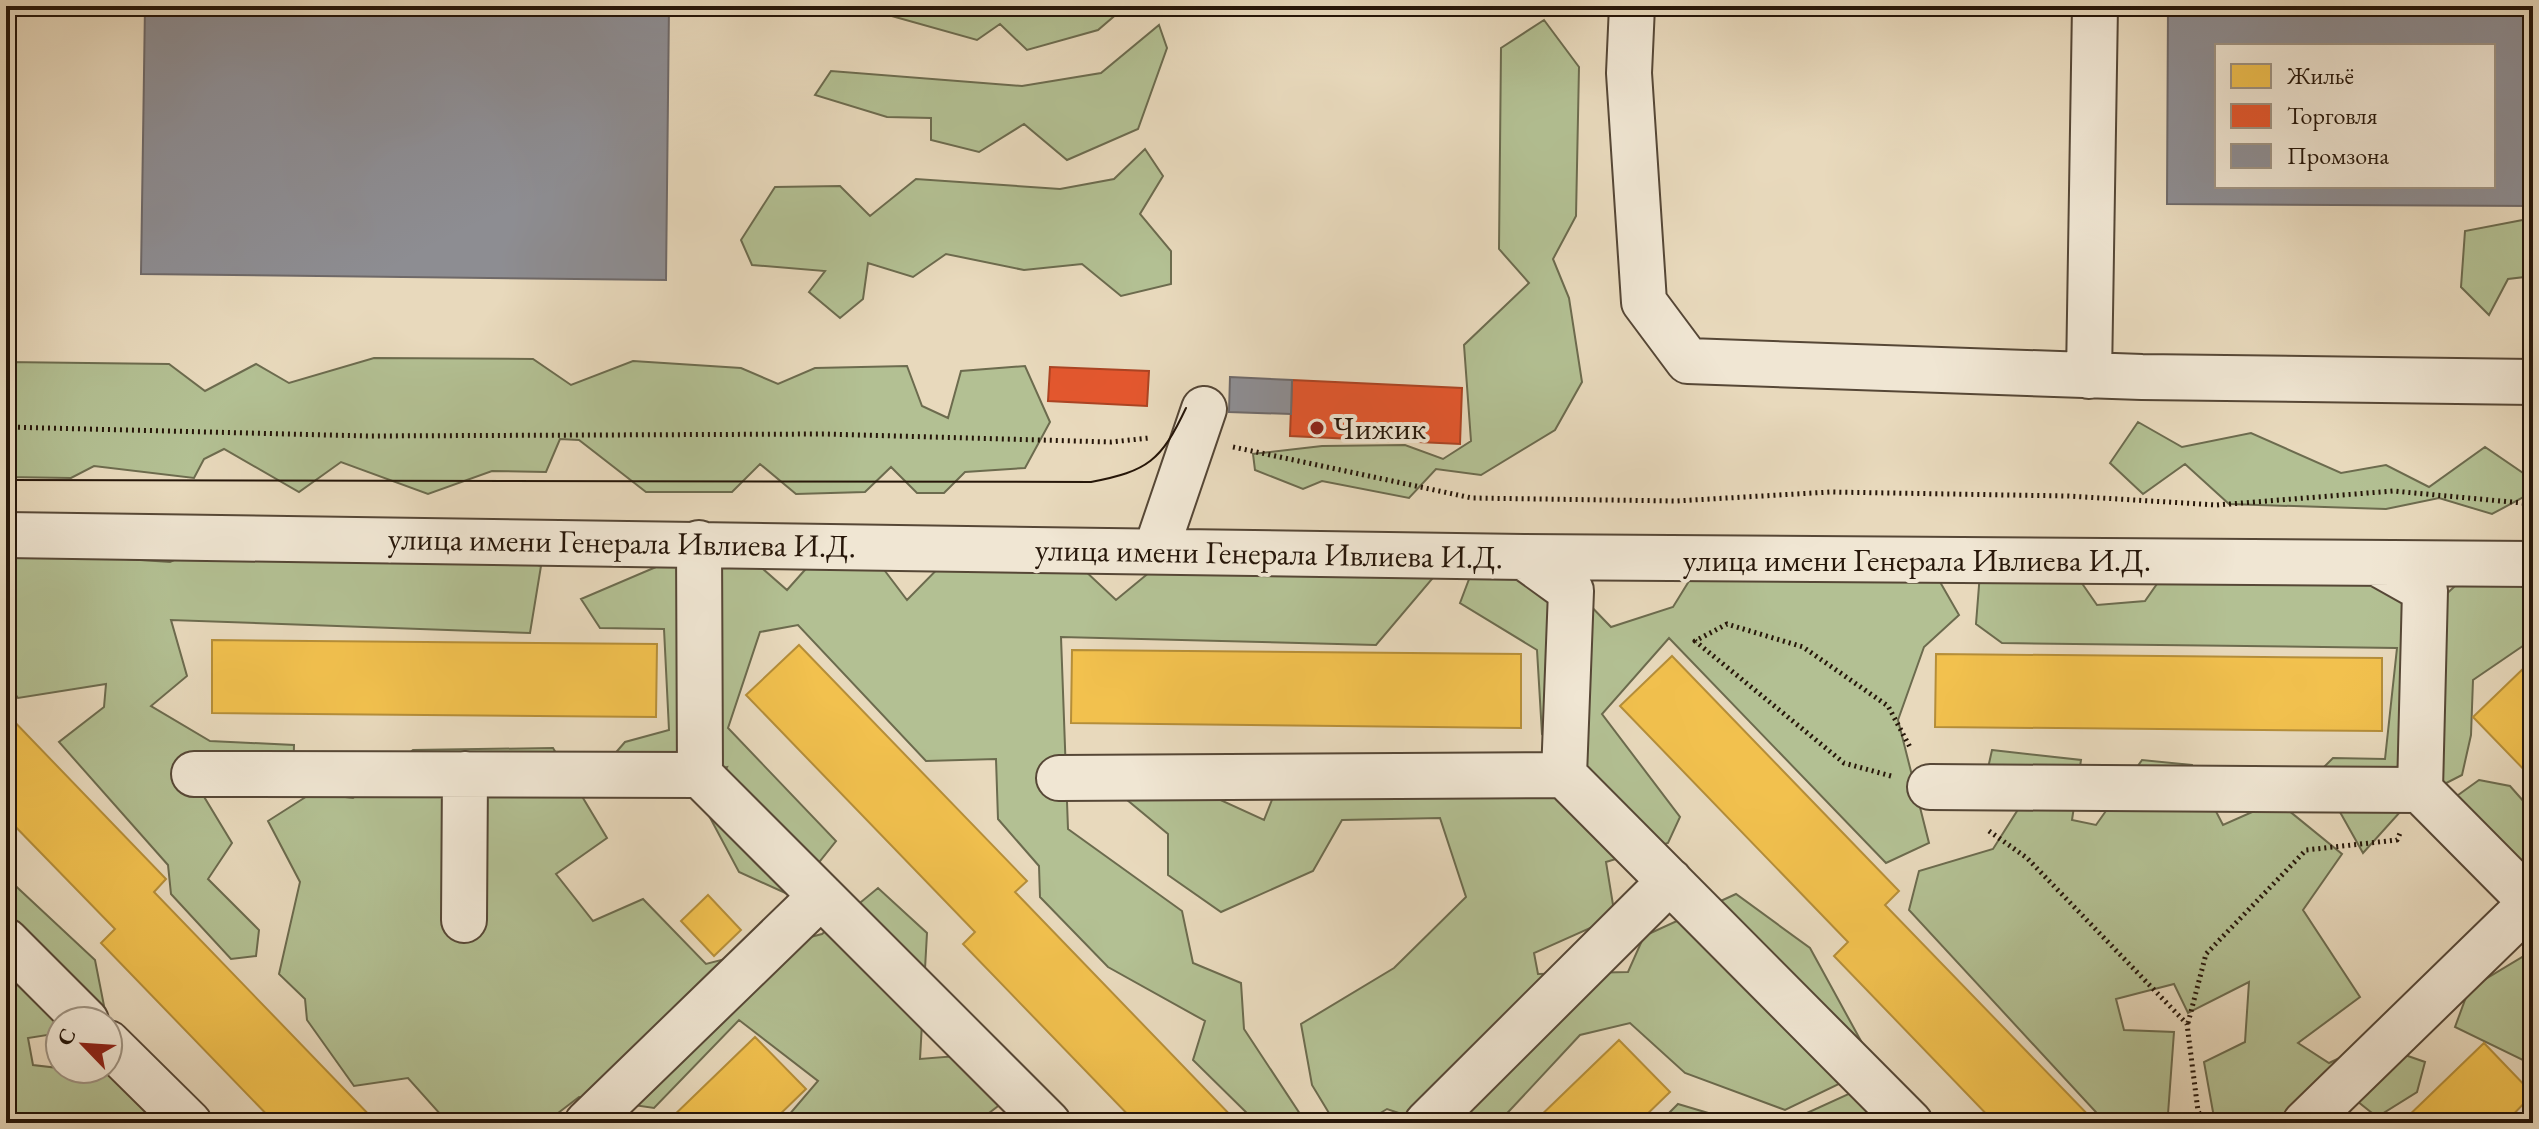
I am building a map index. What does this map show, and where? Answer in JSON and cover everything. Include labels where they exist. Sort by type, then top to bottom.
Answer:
[{"type":"street","points":[[1632,6],[1629,73],[1644,302],[1688,361],[2089,376],[2533,382]]},
{"type":"street","points":[[2089,376],[2095,6]]},
{"type":"street","points":[[1156,550],[1199,424]]},
{"type":"street","name":"улица имени Генерала Ивлиева И.Д.","points":[[6,535],[1524,557],[2533,564]]},
{"type":"street","points":[[699,543],[700,775],[1048,1123]]},
{"type":"street","points":[[1524,557],[1571,591],[1564,775]]},
{"type":"street","points":[[2377,563],[2425,590],[2420,790]]},
{"type":"street","points":[[194,774],[700,775]]},
{"type":"street","points":[[464,920],[465,774]]},
{"type":"street","points":[[1059,778],[1564,775],[1898,1119]]},
{"type":"street","points":[[1930,787],[2420,790],[2532,903],[2305,1123]]},
{"type":"street","points":[[1427,1123],[1670,881]]},
{"type":"street","points":[[587,1123],[821,896]]},
{"type":"street","points":[[12,960],[67,1005]]},
{"type":"street","points":[[124,1059],[189,1123]]},
{"type":"path","points":[[6,427],[369,436],[825,434],[1111,442],[1173,436],[1199,424],[1472,498],[1676,501],[1830,492],[2068,496],[2217,505],[2393,491],[2533,504]]},
{"type":"path","points":[[1930,787],[1888,706],[1803,647],[1727,624],[1695,641],[1844,763],[1930,787],[2027,858],[2187,1024]]},
{"type":"path","points":[[2205,1123],[2198,1111],[2187,1024],[2206,954],[2306,850],[2397,840],[2420,790]]},
{"type":"green space","points":[[856,6],[1126,6],[1098,30],[1027,50],[1000,24],[977,40]]},
{"type":"green space","points":[[1544,20],[1579,67],[1576,216],[1553,259],[1569,298],[1582,382],[1555,430],[1481,475],[1436,469],[1409,498],[1322,481],[1303,489],[1255,470],[1253,454],[1322,446],[1405,445],[1443,459],[1471,441],[1464,345],[1529,283],[1499,249],[1501,48]]},
{"type":"green space","points":[[1159,25],[1167,48],[1138,129],[1067,160],[1024,124],[979,152],[931,140],[931,118],[887,117],[815,95],[831,71],[1022,86],[1101,73]]},
{"type":"green space","points":[[1145,149],[1163,176],[1140,214],[1171,251],[1171,284],[1121,296],[1082,264],[1024,270],[946,254],[913,277],[868,263],[863,299],[840,318],[809,292],[825,271],[752,265],[741,240],[775,187],[840,186],[870,216],[916,179],[1060,189],[1114,179]]},
{"type":"green space","points":[[2533,218],[2533,276],[2508,279],[2489,315],[2461,287],[2465,231]]},
{"type":"green space","points":[[374,358],[533,359],[571,385],[633,361],[741,368],[778,384],[815,368],[907,366],[922,406],[948,418],[961,371],[1025,366],[1050,422],[1025,468],[965,472],[944,493],[917,493],[891,467],[865,492],[796,494],[760,464],[732,492],[646,492],[579,440],[560,439],[546,472],[492,471],[428,494],[341,462],[299,492],[224,449],[204,459],[194,478],[94,466],[71,478],[6,477],[6,362],[169,364],[205,391],[256,364],[289,383]]},
{"type":"green space","points":[[2138,422],[2182,447],[2251,433],[2341,473],[2386,465],[2429,487],[2485,447],[2529,477],[2533,474],[2533,492],[2492,514],[2439,498],[2386,509],[2229,504],[2185,464],[2143,494],[2110,463]]},
{"type":"green space","points":[[431,533],[541,566],[530,633],[171,620],[187,676],[151,706],[210,741],[294,745],[293,786],[203,795],[232,843],[208,879],[259,930],[256,956],[231,959],[171,894],[168,865],[59,742],[104,707],[106,684],[18,698],[6,681],[6,556],[9,551],[170,562],[227,536]]},
{"type":"green space","points":[[1048,536],[1116,600],[1168,557],[1419,560],[1432,579],[1376,645],[1061,637],[1068,829],[1182,911],[1193,963],[1241,983],[1244,1029],[1306,1123],[1257,1123],[1193,1060],[1205,1021],[1108,967],[1040,897],[1039,866],[998,819],[996,759],[926,761],[798,625],[760,632],[728,728],[836,841],[792,896],[739,872],[707,812],[727,767],[624,786],[605,765],[625,742],[669,730],[664,629],[600,628],[581,599],[663,564],[740,549],[787,590],[828,544],[860,538],[907,600],[966,540]]},
{"type":"green space","points":[[2180,551],[2396,580],[2441,599],[2483,560],[2533,572],[2533,639],[2473,680],[2471,735],[2462,775],[2409,802],[2363,853],[2318,773],[2333,758],[2385,759],[2397,648],[2002,643],[1976,624],[1980,573],[2072,569],[2097,605],[2145,601]]},
{"type":"green space","points":[[1932,568],[1959,615],[1924,647],[1898,720],[1929,843],[1886,863],[1669,638],[1602,714],[1680,817],[1668,843],[1606,862],[1615,917],[1534,953],[1538,974],[1628,972],[1644,936],[1736,894],[1810,948],[1867,1052],[1841,1083],[1785,1110],[1685,1073],[1630,1023],[1580,1035],[1498,1123],[1429,1123],[1387,1109],[1364,1123],[1335,1123],[1312,1085],[1301,1024],[1394,968],[1466,897],[1440,818],[1342,820],[1313,871],[1221,912],[1168,875],[1168,834],[1126,799],[1190,786],[1264,820],[1290,754],[1420,755],[1578,770],[1542,734],[1537,650],[1460,603],[1471,574],[1556,570],[1611,627],[1673,607],[1694,573]]},
{"type":"green space","points":[[553,748],[607,838],[556,874],[593,921],[643,899],[706,964],[822,934],[878,888],[927,933],[920,1059],[1007,1052],[1023,1087],[976,1123],[782,1123],[818,1081],[739,1020],[654,1108],[579,1097],[545,1123],[441,1123],[442,1116],[408,1078],[354,1086],[307,1020],[305,999],[279,974],[300,882],[268,821],[312,793],[353,798],[413,750]]},
{"type":"green space","points":[[1992,750],[2081,760],[2072,820],[2096,825],[2142,760],[2192,765],[2223,825],[2277,801],[2342,854],[2303,910],[2360,997],[2298,1043],[2329,1063],[2371,1043],[2425,1062],[2417,1092],[2377,1117],[2332,1081],[2286,1114],[2298,1123],[2215,1123],[2204,1062],[2245,1042],[2249,982],[2188,1013],[2174,984],[2116,999],[2124,1030],[2174,1032],[2168,1114],[2158,1123],[2106,1123],[1909,910],[1919,871],[1993,849],[2017,811],[1986,777]]},
{"type":"green space","points":[[2479,780],[2510,786],[2533,812],[2533,883],[2519,866],[2452,854],[2429,816]]},
{"type":"green space","points":[[6,877],[95,960],[104,1005],[44,1005],[44,1036],[28,1038],[33,1065],[44,1066],[44,1085],[124,1085],[124,1076],[127,1076],[172,1123],[16,1123],[6,1110]]},
{"type":"green space","points":[[2524,956],[2533,961],[2533,1065],[2455,1027],[2469,989]]},
{"type":"green space","points":[[1855,1091],[1913,1123],[1785,1123]]},
{"type":"green space","points":[[1678,1104],[1715,1115],[1713,1123],[1659,1123]]},
{"type":"building: Жильё","points":[[212,640],[657,644],[656,717],[212,713]]},
{"type":"building: Жильё","points":[[799,645],[1027,881],[1015,892],[1238,1123],[1136,1123],[963,944],[975,932],[746,695]]},
{"type":"building: Жильё","points":[[1072,650],[1521,654],[1521,728],[1071,723]]},
{"type":"building: Жильё","points":[[1936,654],[2382,658],[2382,731],[1935,727]]},
{"type":"building: Жильё","points":[[1672,656],[1899,891],[1885,905],[2096,1123],[1995,1123],[1834,956],[1848,942],[1620,706]]},
{"type":"building: Жильё","points":[[2526,666],[2533,673],[2533,779],[2473,717]]},
{"type":"building: Жильё","points":[[6,713],[166,879],[154,892],[377,1123],[275,1123],[101,943],[115,929],[6,817]]},
{"type":"building: Жильё","points":[[708,895],[741,930],[714,956],[681,921]]},
{"type":"building: Жильё","points":[[755,1037],[806,1089],[771,1123],[666,1123]]},
{"type":"building: Жильё","points":[[1619,1040],[1670,1092],[1638,1123],[1533,1123]]},
{"type":"building: Жильё","points":[[2484,1043],[2533,1094],[2505,1123],[2401,1123]]},
{"type":"building: Торговля","points":[[1961,6],[2057,6],[2057,9]]},
{"type":"building: Торговля","points":[[1050,367],[1149,371],[1147,406],[1048,401]]},
{"type":"building: Торговля","points":[[1292,380],[1462,388],[1460,444],[1290,436]]},
{"type":"building: Промзона","points":[[145,6],[669,6],[666,280],[141,274]]},
{"type":"building: Промзона","points":[[2168,6],[2533,6],[2533,206],[2167,204]]},
{"type":"building: Промзона","points":[[1230,377],[1292,380],[1291,414],[1229,412]]},
{"type":"tram line","points":[[6,480],[1091,482],[1126,473],[1150,461],[1169,440],[1186,408]]},
{"type":"place","name":"Чижик","points":[[1317,428]]}]
